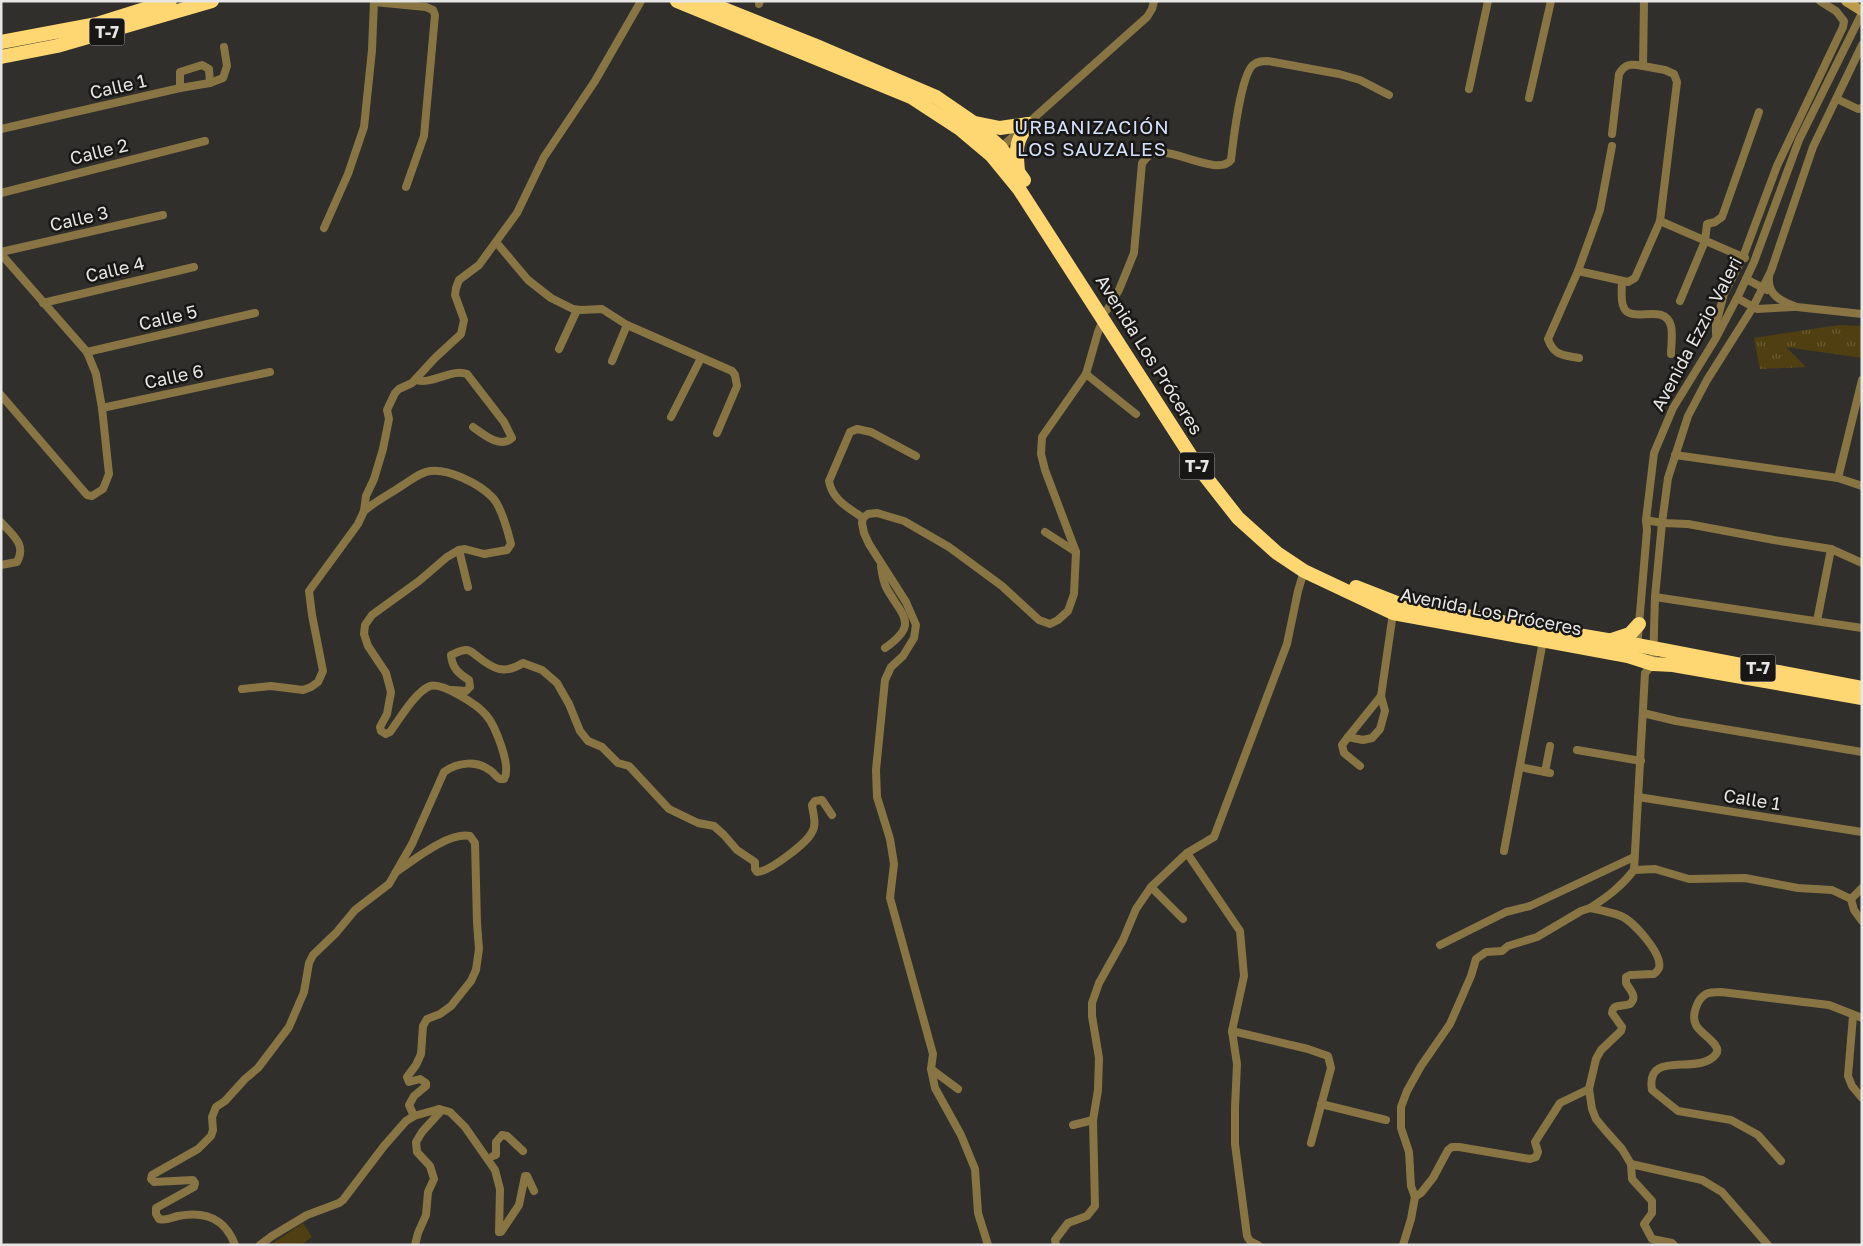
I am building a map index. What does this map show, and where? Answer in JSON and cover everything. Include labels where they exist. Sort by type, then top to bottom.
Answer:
[{"type":"highway","name":"T-7","points":[[2,41],[97,24],[170,1]]},
{"type":"highway","name":"T-7","points":[[1,57],[57,46],[212,1]]},
{"type":"highway","name":"Avenida Los Próceres","points":[[677,1],[911,97],[997,152],[1020,189],[1221,486],[1264,531],[1308,565],[1397,603],[1609,641],[1637,652],[1649,669],[1673,665],[1862,698]]},
{"type":"highway","name":"Avenida Los Próceres","points":[[704,1],[936,97],[971,121],[997,152],[1018,171],[1168,422],[1198,467],[1238,518],[1262,541],[1304,571],[1393,613],[1543,642],[1637,652],[1654,650],[1862,688]]},
{"type":"highway","name":"T-7","points":[[971,121],[1000,128],[1028,124]]},
{"type":"highway","points":[[1018,171],[1016,144],[1028,124]]},
{"type":"highway","points":[[1609,641],[1626,636],[1638,624]]},
{"type":"street","points":[[242,688],[271,686],[303,690],[318,682],[323,671],[309,591],[358,524],[364,511],[366,496],[374,480],[383,449],[391,400],[397,390],[415,380],[461,334],[464,320],[456,295],[459,280],[479,265],[517,213],[544,157],[594,81],[641,1]]},
{"type":"street","points":[[997,152],[1147,17],[1154,1]]},
{"type":"street","points":[[1468,88],[1488,1]]},
{"type":"street","points":[[1529,98],[1551,1]]},
{"type":"street","points":[[1643,66],[1644,1]]},
{"type":"street","points":[[1716,338],[1716,324],[1724,294],[1743,257],[1778,166],[1843,27],[1844,21],[1836,11],[1820,1]]},
{"type":"street","points":[[1846,1],[1862,12]]},
{"type":"street","points":[[324,228],[348,174],[364,127],[372,50],[374,2],[426,7],[433,10],[435,15],[424,136],[406,187]]},
{"type":"street","name":"Avenida Ezzio Valeri","points":[[1637,652],[1646,520],[1654,453],[1673,408],[1716,338],[1746,279],[1754,262],[1798,140],[1862,12]]},
{"type":"street","points":[[180,88],[180,72],[202,65],[209,69],[210,84],[223,78],[226,72],[224,46]]},
{"type":"street","name":"Avenida Ezzio Valeri","points":[[1634,870],[1644,713],[1649,669],[1654,650],[1655,597],[1668,478],[1688,416],[1753,307],[1771,271],[1813,147],[1861,48]]},
{"type":"street","points":[[988,1245],[978,1213],[975,1169],[961,1135],[936,1088],[932,1069],[933,1054],[890,898],[894,864],[890,840],[877,797],[876,770],[885,680],[891,667],[903,656],[914,638],[916,625],[906,602],[864,533],[863,518],[868,514],[877,513],[904,521],[949,547],[1002,586],[1039,620],[1050,624],[1058,620],[1068,611],[1074,594],[1076,552],[1045,470],[1041,454],[1042,437],[1086,374],[1105,314],[1119,290],[1134,253],[1142,163],[1150,155],[1160,152],[1209,164],[1228,163],[1231,160],[1240,102],[1248,73],[1252,66],[1259,61],[1339,74],[1360,80],[1389,95]]},
{"type":"street","points":[[1578,271],[1622,281],[1632,281],[1635,278],[1660,221],[1677,82],[1674,74],[1665,70],[1631,64],[1623,67],[1619,74],[1612,134]]},
{"type":"street","name":"Calle 1","points":[[1,129],[180,88],[210,84]]},
{"type":"street","points":[[1837,99],[1858,109],[1862,108]]},
{"type":"street","points":[[1680,301],[1705,241],[1707,224],[1715,222],[1722,217],[1758,112]]},
{"type":"street","name":"Calle 2","points":[[1,193],[205,140]]},
{"type":"street","points":[[1579,358],[1559,354],[1552,348],[1548,339],[1578,271],[1600,210],[1612,146]]},
{"type":"street","points":[[1778,166],[1787,169]]},
{"type":"street","name":"Calle 3","points":[[1,253],[163,215]]},
{"type":"street","points":[[1660,221],[1754,262]]},
{"type":"street","points":[[496,242],[528,280],[550,298],[577,310],[602,309],[627,325],[732,371],[737,380],[737,386],[717,434]]},
{"type":"street","points":[[1,253],[87,352],[96,374],[102,408],[109,474],[103,489],[92,496],[84,491],[1,395]]},
{"type":"street","name":"Calle 4","points":[[43,303],[194,267]]},
{"type":"street","points":[[1771,271],[1768,279],[1773,294]]},
{"type":"street","points":[[1746,279],[1773,294],[1782,302],[1797,307]]},
{"type":"street","points":[[1622,281],[1625,311],[1631,314],[1660,314],[1667,318],[1671,326],[1671,354]]},
{"type":"street","points":[[1737,298],[1753,307],[1765,310],[1797,307],[1862,314]]},
{"type":"street","points":[[559,349],[577,310]]},
{"type":"street","name":"Calle 5","points":[[87,352],[255,313]]},
{"type":"street","points":[[612,361],[627,325]]},
{"type":"street","points":[[671,417],[701,358]]},
{"type":"street","name":"Calle 6","points":[[102,408],[270,372]]},
{"type":"street","points":[[415,380],[437,379],[455,373],[467,374],[504,422],[512,438],[506,442],[500,442],[474,427]]},
{"type":"street","points":[[1086,374],[1136,414]]},
{"type":"street","points":[[1838,478],[1862,380]]},
{"type":"street","points":[[863,518],[836,498],[830,489],[829,481],[850,432],[857,429],[871,432],[916,456]]},
{"type":"street","points":[[1675,455],[1838,478],[1862,486]]},
{"type":"street","points":[[364,511],[379,499],[424,472],[438,470],[463,478],[494,498],[508,530],[511,544],[507,550],[484,554],[465,549],[460,550],[447,557],[419,581],[372,615],[366,624],[364,634],[368,646],[386,672],[391,692],[390,704],[380,727],[381,731],[386,734],[390,732],[415,698],[424,689],[432,685],[451,690],[466,691],[470,687],[469,680],[460,675],[455,669],[451,655],[463,650],[471,651],[485,662],[499,669],[509,670],[523,662],[542,670],[560,687],[580,731],[588,741],[602,747],[618,763],[629,766],[669,809],[698,823],[714,826],[737,850],[755,862],[757,872],[767,870],[782,861],[807,840],[813,830],[815,820],[812,805],[815,801],[822,800],[832,815]]},
{"type":"street","points":[[1646,520],[1688,524],[1774,540],[1832,548],[1862,563]]},
{"type":"street","points":[[1,522],[20,545],[21,554],[17,562],[1,565]]},
{"type":"street","points":[[1045,532],[1076,552]]},
{"type":"street","points":[[1817,621],[1832,548]]},
{"type":"street","points":[[460,550],[468,587]]},
{"type":"street","points":[[880,562],[883,580],[902,610],[905,621],[905,629],[900,638],[885,648]]},
{"type":"street","points":[[1056,1245],[1056,1240],[1068,1223],[1087,1216],[1095,1206],[1094,1120],[1098,1090],[1098,1058],[1092,1003],[1099,983],[1123,940],[1136,909],[1151,887],[1187,853],[1214,837],[1286,644],[1304,571]]},
{"type":"street","points":[[1655,597],[1862,628]]},
{"type":"street","points":[[1348,737],[1363,740],[1372,738],[1380,729],[1385,711],[1381,696],[1393,613]]},
{"type":"street","points":[[1504,851],[1543,642]]},
{"type":"street","points":[[235,1245],[225,1228],[210,1216],[178,1216],[166,1221],[159,1219],[156,1214],[156,1208],[194,1187],[195,1184],[193,1180],[154,1182],[151,1179],[152,1175],[198,1150],[211,1136],[213,1130],[212,1117],[216,1107],[225,1101],[258,1068],[289,1027],[304,992],[313,955],[336,934],[355,910],[389,884],[412,844],[444,772],[453,766],[473,763],[489,770],[500,779],[504,779],[506,776],[503,751],[496,732],[486,715],[451,690]]},
{"type":"street","points":[[1360,766],[1344,753],[1342,744],[1381,696]]},
{"type":"street","points":[[1644,713],[1676,721],[1862,752]]},
{"type":"street","points":[[1520,767],[1548,772],[1550,746]]},
{"type":"street","points":[[1577,750],[1641,761]]},
{"type":"street","name":"Calle 1","points":[[1638,798],[1862,832]]},
{"type":"street","points":[[395,872],[432,848],[456,836],[470,836],[475,844],[479,949],[476,970],[471,981],[451,1006],[440,1014],[427,1019],[423,1026],[421,1054],[407,1077],[409,1082],[420,1079],[426,1083],[426,1086],[414,1096],[409,1105],[414,1116]]},
{"type":"street","points":[[1187,853],[1240,931],[1244,976],[1232,1031],[1237,1064],[1235,1107],[1238,1161],[1247,1236],[1250,1241],[1258,1245]]},
{"type":"street","points":[[1440,945],[1506,912],[1530,906],[1634,857]]},
{"type":"street","points":[[1403,1245],[1415,1197],[1411,1186],[1409,1152],[1401,1128],[1401,1107],[1407,1091],[1421,1066],[1450,1024],[1472,976],[1476,959],[1486,952],[1502,951],[1508,946],[1537,937],[1581,911],[1590,908],[1614,891],[1634,870],[1655,869],[1689,879],[1744,878],[1798,888],[1832,890],[1851,898]]},
{"type":"street","points":[[1151,887],[1183,919]]},
{"type":"street","points":[[1851,898],[1862,888]]},
{"type":"street","points":[[1851,898],[1854,910],[1862,922]]},
{"type":"street","points":[[1590,908],[1629,920],[1645,938],[1659,962],[1659,967],[1654,974],[1630,975],[1626,977],[1626,983],[1634,1000],[1630,1004],[1617,1006],[1612,1010],[1612,1013],[1622,1027],[1601,1050],[1596,1059],[1589,1089],[1596,1119],[1622,1149],[1631,1164],[1632,1180],[1652,1201],[1652,1213],[1644,1224],[1648,1233],[1652,1239],[1674,1245]]},
{"type":"street","points":[[1780,1161],[1758,1135],[1731,1120],[1678,1111],[1652,1090],[1651,1084],[1654,1072],[1658,1067],[1668,1065],[1689,1066],[1703,1062],[1715,1056],[1718,1052],[1712,1041],[1695,1025],[1694,1015],[1698,1004],[1702,997],[1708,993],[1721,992],[1829,1005],[1862,1018]]},
{"type":"street","points":[[1853,1016],[1848,1076],[1852,1086],[1862,1098]]},
{"type":"street","points":[[1232,1031],[1308,1049],[1328,1056],[1331,1068],[1311,1143]]},
{"type":"street","points":[[932,1069],[958,1089]]},
{"type":"street","points":[[1415,1197],[1429,1184],[1446,1154],[1452,1148],[1459,1147],[1530,1159],[1536,1157],[1538,1152],[1535,1142],[1560,1103],[1589,1089]]},
{"type":"street","points":[[1321,1104],[1386,1120]]},
{"type":"street","points":[[416,1245],[418,1233],[426,1215],[428,1192],[434,1180],[430,1166],[418,1152],[416,1142],[422,1132],[440,1112],[439,1109]]},
{"type":"street","points":[[260,1245],[307,1215],[343,1200],[384,1146],[406,1121],[414,1116],[439,1109],[450,1112],[457,1118],[495,1170],[499,1183],[499,1232],[505,1228],[519,1205],[525,1176],[527,1176],[534,1191]]},
{"type":"street","points":[[1073,1125],[1094,1120]]},
{"type":"street","points":[[482,1151],[496,1158],[495,1143],[502,1136],[507,1136],[523,1151]]},
{"type":"street","points":[[1631,1164],[1702,1180],[1722,1192],[1768,1245]]},
{"type":"green space","points":[[1839,325],[1862,326],[1862,358],[1786,347],[1806,367],[1760,369],[1754,338]]},
{"type":"green space","points":[[303,1223],[312,1237],[301,1245],[270,1245]]},
{"type":"district","name":"URBANIZACIÓN LOS SAUZALES","points":[[1092,138]]}]
